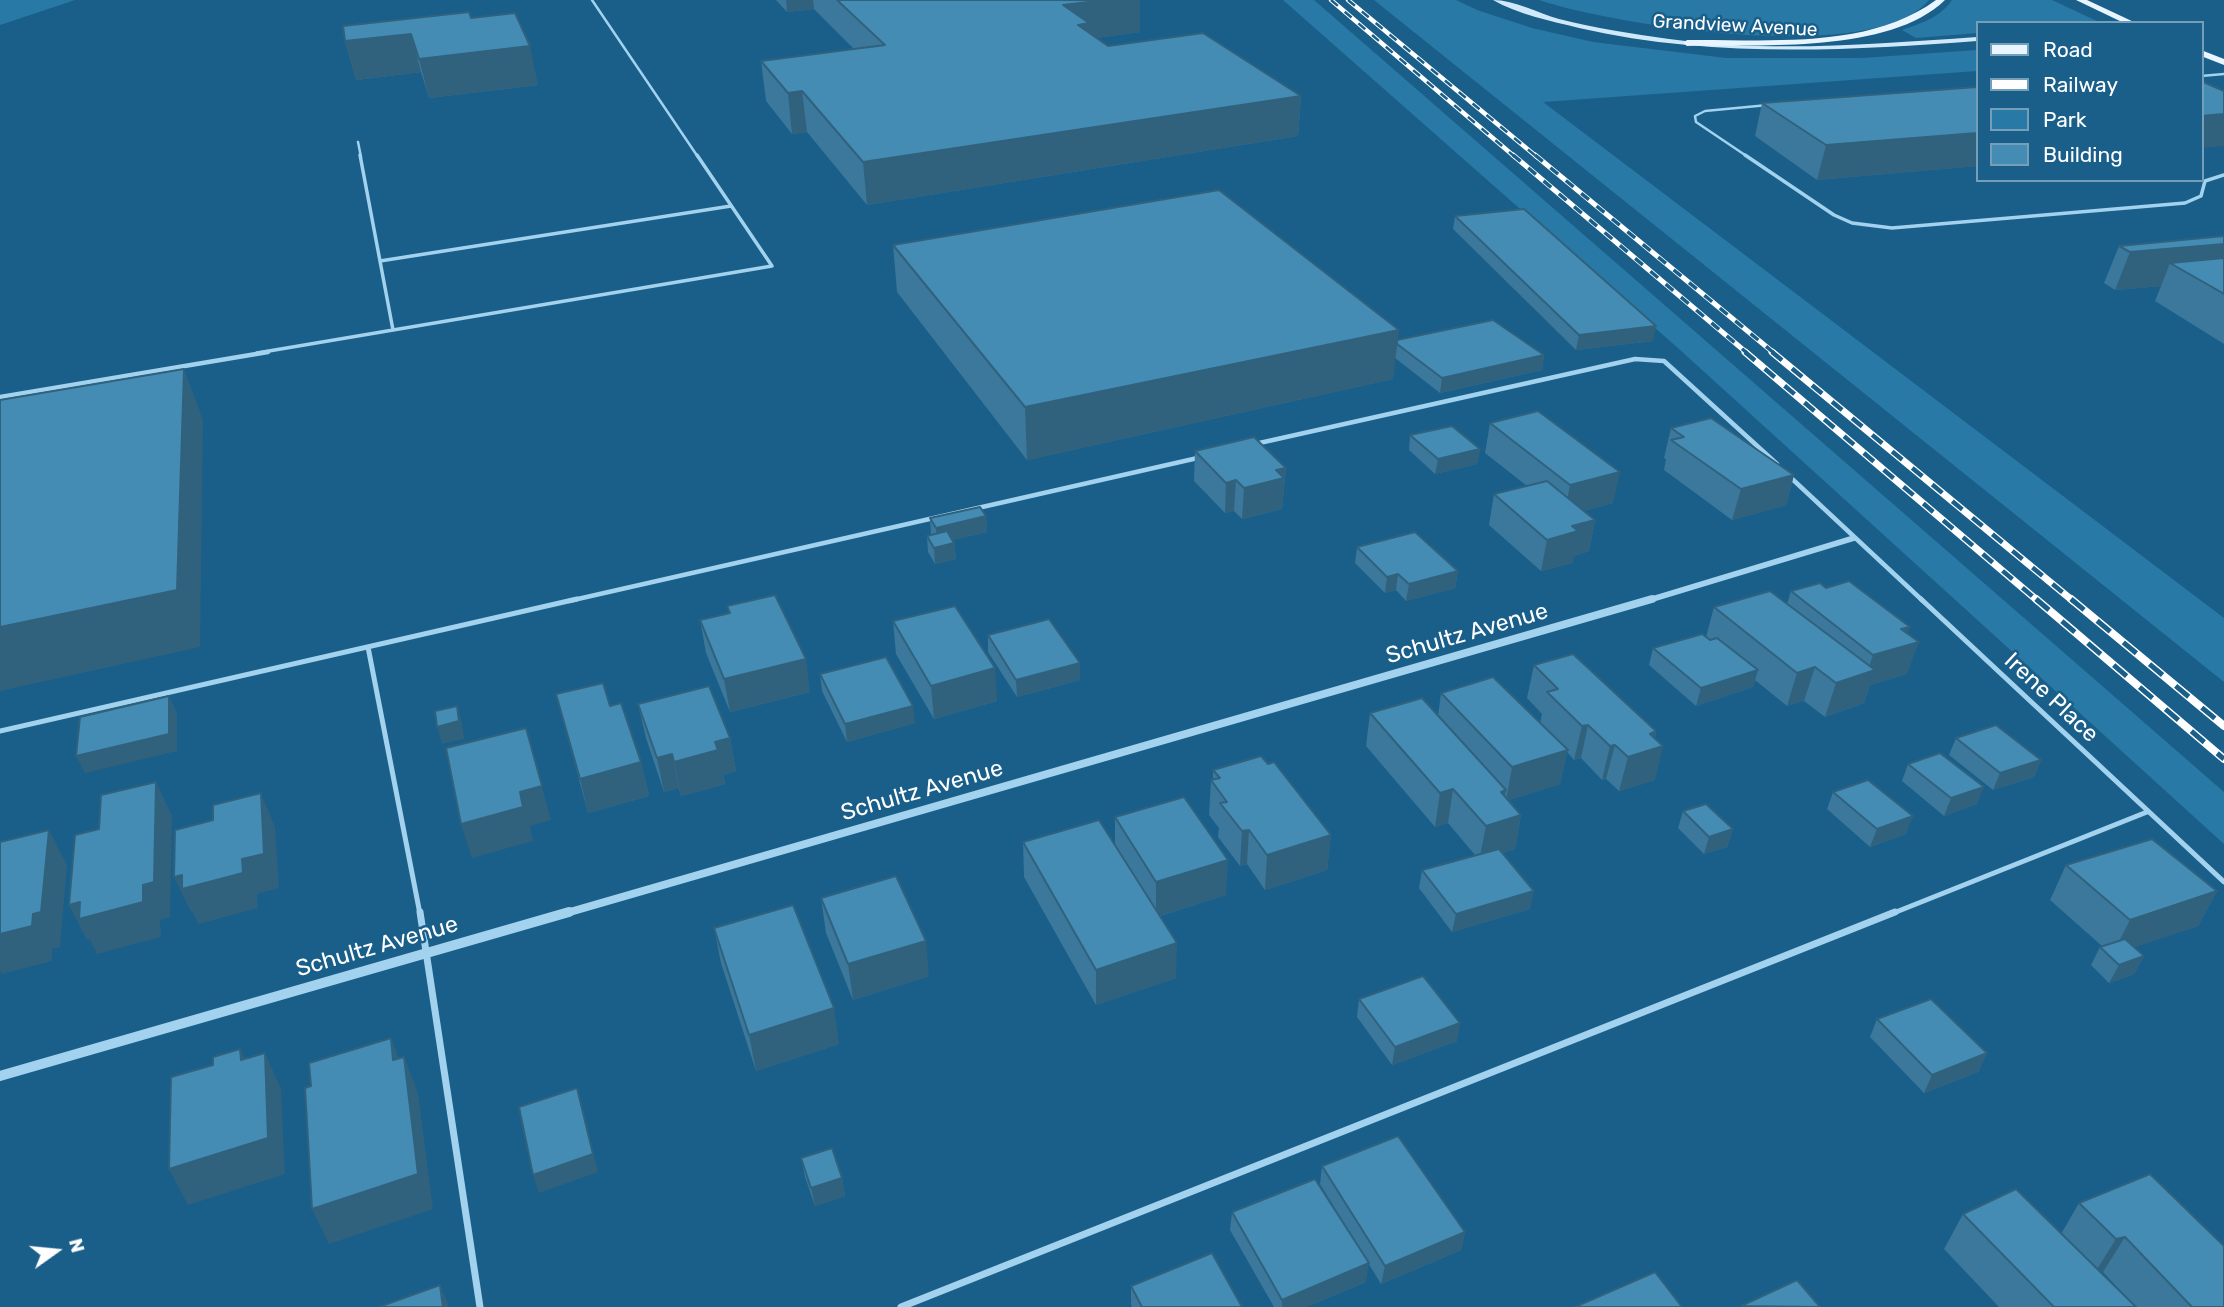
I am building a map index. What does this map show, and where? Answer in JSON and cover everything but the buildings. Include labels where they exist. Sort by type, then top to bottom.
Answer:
[{"type":"main road","name":"Grandview Avenue","points":[[1496,0],[1556,21],[1623,35],[1687,43],[1779,48],[1976,39]]},
{"type":"main road","points":[[1687,43],[1834,36],[1871,31],[1921,17],[1941,0]]},
{"type":"main road","points":[[2080,0],[2127,21]]},
{"type":"main road","points":[[2203,53],[2224,62]]},
{"type":"street","name":"Schultz Avenue","points":[[0,1076],[1545,632],[1854,538]]},
{"type":"lane","points":[[0,397],[772,266],[592,0]]},
{"type":"lane","points":[[2203,76],[2224,74]]},
{"type":"lane","points":[[1771,105],[1704,111],[1695,116],[1696,122],[1834,215],[1870,226],[1892,228],[2185,203],[2201,196],[2205,180],[2224,175]]},
{"type":"lane","points":[[358,142],[393,330]]},
{"type":"lane","points":[[380,261],[731,206]]},
{"type":"lane","name":"Irene Place","points":[[1253,445],[1602,365],[1635,359],[1664,361],[1684,376],[2224,882]]},
{"type":"lane","points":[[0,731],[1213,454]]},
{"type":"lane","points":[[368,647],[428,952],[480,1307]]},
{"type":"lane","points":[[901,1307],[2147,812]]},
{"type":"green space","points":[[0,0],[75,0],[0,25]]},
{"type":"green space","points":[[1283,0],[1314,0],[2224,792],[2224,844],[1679,349]]},
{"type":"green space","points":[[1374,0],[1456,0],[1477,10],[1532,28],[1593,42],[1726,58],[1862,58],[1976,50],[1976,71],[1543,102],[2224,618],[2224,682]]},
{"type":"green space","points":[[1539,0],[1929,0],[1900,20],[1856,32],[1801,36],[1681,29],[1575,10]]},
{"type":"green space","points":[[1952,0],[2052,0],[2097,21],[1976,21],[1976,33],[1916,38],[1902,30],[1936,16]]},
{"type":"railway","points":[[1331,0],[1515,157]]},
{"type":"railway","points":[[1348,0],[1537,157]]},
{"type":"railway","points":[[1513,155],[1747,353]]},
{"type":"railway","points":[[1535,155],[1774,353]]},
{"type":"railway","points":[[1745,352],[2038,601]]},
{"type":"railway","points":[[1772,352],[2073,601]]},
{"type":"railway","points":[[2036,599],[2224,759]]},
{"type":"railway","points":[[2071,599],[2224,726]]}]
